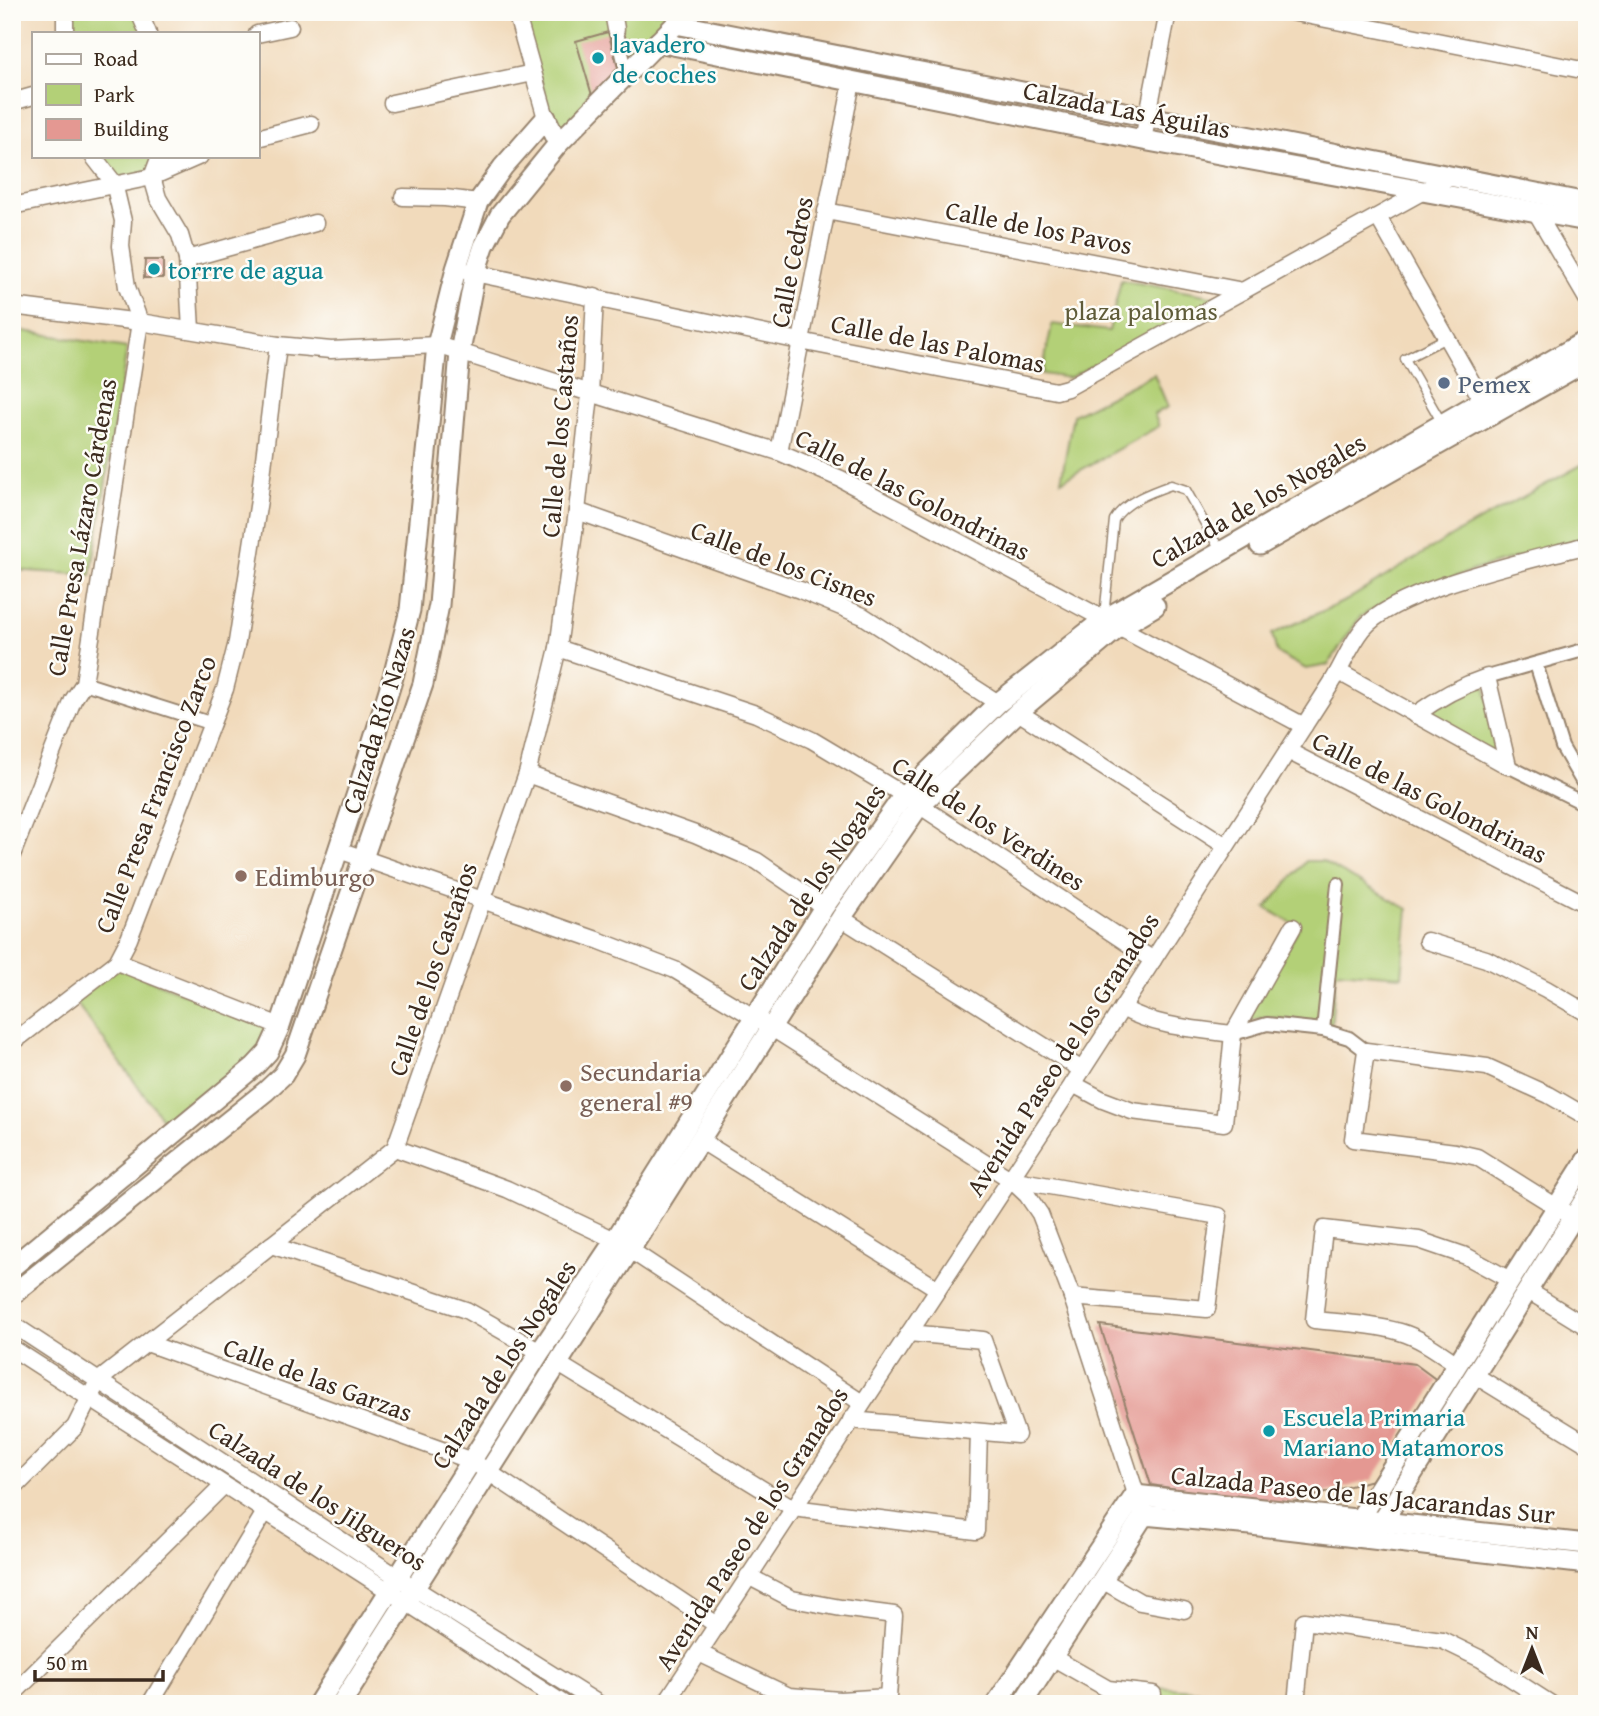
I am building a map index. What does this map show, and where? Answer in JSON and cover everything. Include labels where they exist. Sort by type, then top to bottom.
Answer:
[{"type":"street","points":[[65,12],[65,32]]},
{"type":"street","points":[[139,12],[148,32]]},
{"type":"street","points":[[516,12],[547,118],[558,144]]},
{"type":"street","points":[[613,12],[628,73]]},
{"type":"street","points":[[1143,140],[1168,12]]},
{"type":"street","points":[[1291,12],[1587,71]]},
{"type":"street","name":"Calzada Las Águilas","points":[[682,18],[1148,116],[1587,203]]},
{"type":"street","name":"Calzada Río Nazas","points":[[12,1267],[255,1066],[268,1052],[280,1026],[339,850],[411,610],[437,345],[465,271],[484,246],[500,215],[558,144],[682,18]]},
{"type":"street","points":[[259,34],[290,27]]},
{"type":"street","name":"Calzada Las Águilas","points":[[658,42],[1143,140],[1587,221]]},
{"type":"street","points":[[392,103],[533,73]]},
{"type":"street","name":"Calle Cedros","points":[[779,452],[852,82]]},
{"type":"street","points":[[12,102],[32,96]]},
{"type":"street","name":"Calzada Río Nazas","points":[[12,1295],[266,1091],[283,1075],[295,1055],[423,684],[439,605],[465,271],[478,202],[503,167],[547,118]]},
{"type":"street","points":[[259,137],[311,124]]},
{"type":"street","points":[[95,158],[114,183],[123,221],[121,246],[127,287],[140,322]]},
{"type":"street","points":[[159,158],[152,177],[158,198],[180,235],[187,259],[191,330]]},
{"type":"street","points":[[12,206],[152,177],[195,158]]},
{"type":"street","name":"Calle de las Palomas","points":[[465,271],[1056,391],[1067,388],[1448,177]]},
{"type":"street","points":[[403,197],[478,202]]},
{"type":"street","name":"Calle de los Pavos","points":[[826,211],[1243,291]]},
{"type":"street","points":[[1536,212],[1587,299]]},
{"type":"street","points":[[1378,217],[1486,407]]},
{"type":"street","points":[[187,259],[314,223]]},
{"type":"street","name":"Calle de los Castaños","points":[[395,1148],[527,774],[558,648],[590,395],[595,297]]},
{"type":"street","points":[[12,306],[140,322],[278,345],[331,350],[437,345]]},
{"type":"street","name":"Calle Presa Lázaro Cárdenas","points":[[12,853],[73,700],[84,683],[140,322]]},
{"type":"street","name":"Calzada de los Nogales","points":[[480,1466],[557,1363],[622,1245],[755,1017],[824,907],[912,800],[998,703],[1110,624],[1486,407],[1587,340]]},
{"type":"street","name":"Calle Presa Francisco Zarco","points":[[12,1043],[117,962],[129,939],[213,724],[237,642],[259,500],[278,345]]},
{"type":"street","name":"Calle de las Golondrinas","points":[[437,345],[779,452],[841,479],[1304,726]]},
{"type":"street","name":"Calzada de los Nogales","points":[[1186,580],[1221,552],[1344,489],[1442,423],[1486,407],[1587,361]]},
{"type":"street","name":"Calle de los Cisnes","points":[[577,511],[800,590],[863,616],[998,703]]},
{"type":"street","name":"Avenida Paseo de los Granados","points":[[666,1704],[1078,1077],[1339,672],[1362,630],[1377,615],[1395,605],[1455,582],[1587,545]]},
{"type":"street","name":"Calzada de los Nogales","points":[[341,1704],[402,1590],[480,1466],[540,1352],[700,1140],[841,918],[912,800],[1018,712],[1110,624]]},
{"type":"street","name":"Calle de los Verdines","points":[[558,648],[756,714],[812,740],[912,800],[1153,960]]},
{"type":"street","points":[[1415,715],[1461,686],[1587,649]]},
{"type":"street","points":[[1536,664],[1562,747],[1587,790]]},
{"type":"street","points":[[1339,672],[1508,766],[1587,805]]},
{"type":"street","points":[[1487,677],[1508,766]]},
{"type":"street","points":[[84,683],[213,724]]},
{"type":"street","points":[[1018,712],[1226,846]]},
{"type":"street","name":"Calle de las Golondrinas","points":[[1288,751],[1587,905]]},
{"type":"street","points":[[527,774],[695,834],[757,861],[824,907]]},
{"type":"street","points":[[339,850],[675,970],[755,1017],[1010,1179],[1027,1195],[1040,1214],[1072,1297],[1135,1495],[1144,1514],[1022,1704]]},
{"type":"street","points":[[1323,1030],[1338,884]]},
{"type":"street","points":[[841,918],[1078,1077],[1103,1100],[1132,1111],[1224,1123],[1233,1034],[1293,927]]},
{"type":"street","points":[[1427,941],[1486,959],[1587,1013]]},
{"type":"street","points":[[117,962],[280,1026]]},
{"type":"street","points":[[1122,1008],[1140,1018],[1164,1024],[1233,1034],[1268,1024],[1323,1030],[1349,1038],[1366,1051],[1486,1067],[1549,1095],[1587,1117]]},
{"type":"street","points":[[1366,1051],[1353,1139],[1477,1157],[1572,1217]]},
{"type":"street","points":[[700,1140],[938,1289]]},
{"type":"street","points":[[12,1490],[75,1427],[98,1381],[395,1148],[507,1189],[622,1245],[862,1403]]},
{"type":"street","points":[[1349,1537],[1510,1280],[1572,1217],[1587,1159]]},
{"type":"street","points":[[1010,1179],[1219,1216],[1207,1310],[1072,1297]]},
{"type":"street","points":[[1371,1540],[1587,1196]]},
{"type":"street","points":[[1457,1364],[1402,1332],[1314,1320],[1324,1229],[1419,1240],[1466,1256],[1510,1280]]},
{"type":"street","points":[[271,1245],[466,1310],[540,1352]]},
{"type":"street","points":[[1527,1290],[1587,1327]]},
{"type":"street","name":"Calzada de los Jilgueros","points":[[12,1324],[564,1704]]},
{"type":"street","points":[[851,1420],[1017,1435],[983,1340],[909,1333]]},
{"type":"street","name":"Calle de las Garzas","points":[[147,1343],[480,1466],[717,1625]]},
{"type":"street","name":"Calzada de los Jilgueros","points":[[12,1348],[265,1512],[599,1704]]},
{"type":"street","points":[[557,1363],[793,1508],[976,1531],[979,1432]]},
{"type":"street","points":[[1476,1376],[1587,1444]]},
{"type":"street","points":[[12,1695],[223,1485]]},
{"type":"street","points":[[996,1704],[1135,1495]]},
{"type":"street","name":"Calzada Paseo de las Jacarandas Sur","points":[[1135,1495],[1587,1544]]},
{"type":"street","points":[[150,1704],[265,1512]]},
{"type":"street","name":"Calzada Paseo de las Jacarandas Sur","points":[[1144,1514],[1587,1564]]},
{"type":"street","points":[[699,1653],[789,1696],[840,1700],[888,1698],[894,1615],[792,1599],[748,1576]]},
{"type":"street","points":[[1102,1580],[1140,1602],[1184,1610]]},
{"type":"street","name":"Calzada de los Nogales","points":[[318,1704],[402,1590]]},
{"type":"street","points":[[1296,1704],[1304,1621],[1442,1640],[1481,1659],[1551,1704]]},
{"type":"street","points":[[1052,1657],[1108,1689],[1153,1699]]},
{"type":"lane","points":[[1442,423],[1405,359],[1448,337]]},
{"type":"lane","points":[[1110,624],[1107,574],[1114,520],[1121,510],[1171,485],[1186,490],[1221,552]]},
{"type":"green space","points":[[67,12],[138,12],[145,32],[67,32]]},
{"type":"green space","points":[[519,12],[610,12],[624,72],[559,140]]},
{"type":"green space","points":[[615,12],[678,12],[627,62]]},
{"type":"green space","points":[[97,158],[160,158],[160,172],[113,182]]},
{"type":"green space","name":"plaza palomas","points":[[1121,280],[1222,298],[1069,378],[1042,374],[1052,324],[1109,331]]},
{"type":"green space","points":[[12,329],[127,348],[91,575],[12,570]]},
{"type":"green space","points":[[1154,374],[1168,407],[1154,414],[1159,426],[1061,481],[1073,415]]},
{"type":"green space","points":[[1587,462],[1587,537],[1474,570],[1386,602],[1360,617],[1328,665],[1306,669],[1277,653],[1272,634],[1347,600],[1453,535]]},
{"type":"green space","points":[[1484,681],[1501,757],[1419,715]]},
{"type":"green space","points":[[1306,861],[1322,861],[1408,909],[1402,976],[1336,971],[1331,1027],[1268,1017],[1246,1021],[1299,927],[1266,908]]},
{"type":"green space","points":[[117,967],[273,1028],[259,1056],[169,1128],[74,1000]]},
{"type":"green space","points":[[1157,1687],[1276,1697],[1276,1704],[1155,1704]]},
{"type":"building","name":"lavadero de coches","points":[[608,32],[620,75],[594,102],[576,41]]},
{"type":"building","name":"torrre de agua","points":[[145,260],[163,260],[163,278],[144,278]]},
{"type":"building","name":"Escuela Primaria Mariano Matamoros","points":[[1100,1325],[1415,1364],[1438,1381],[1372,1480],[1282,1505],[1151,1485]]},
{"type":"place","name":"lavadero de coches","points":[[598,58]]},
{"type":"place","name":"torrre de agua","points":[[154,269]]},
{"type":"place","name":"Pemex","points":[[1444,383]]},
{"type":"place","name":"Edimburgo","points":[[241,876]]},
{"type":"place","name":"Secundaria general #9","points":[[566,1086]]},
{"type":"place","name":"Escuela Primaria Mariano Matamoros","points":[[1269,1431]]}]
